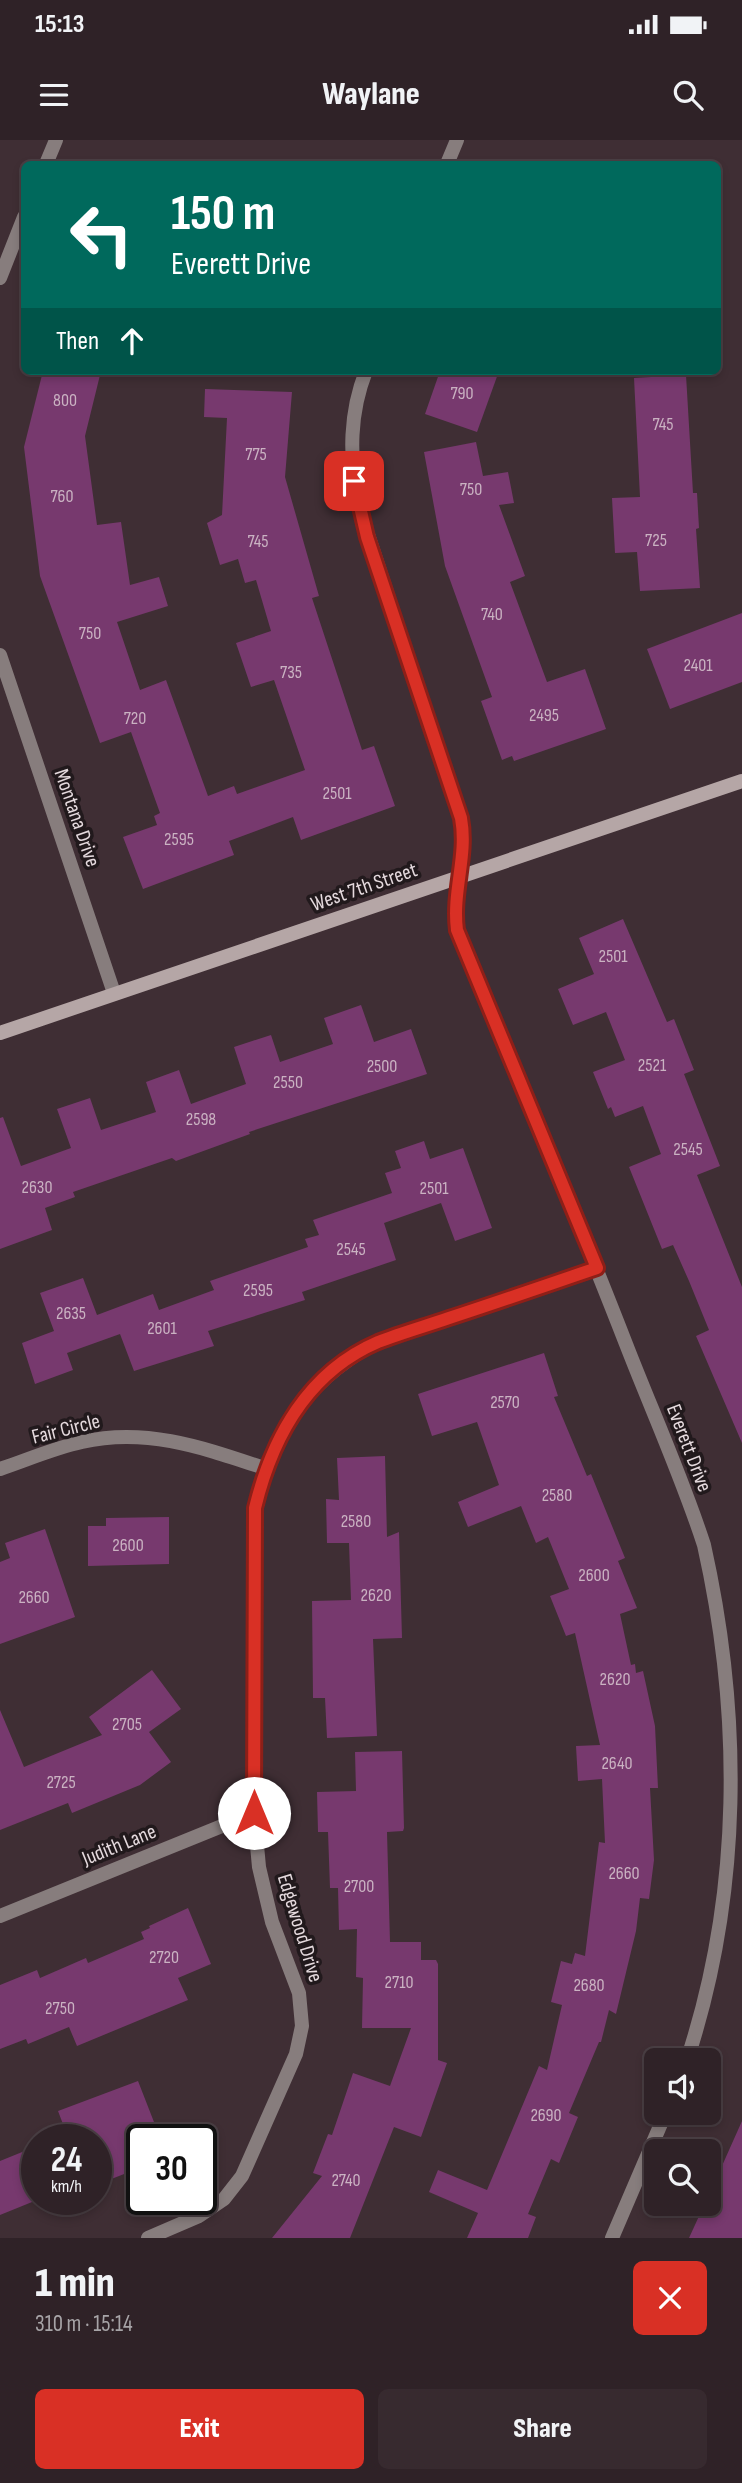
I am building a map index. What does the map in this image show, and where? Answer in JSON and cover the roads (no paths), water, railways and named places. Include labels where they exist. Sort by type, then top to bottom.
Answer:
[{"type":"main road","name":"West 7th Street","points":[[0,1033],[742,781]]},
{"type":"street","points":[[47,161],[55,140]]},
{"type":"street","points":[[448,161],[457,140]]},
{"type":"street","points":[[0,278],[21,225]]},
{"type":"street","name":"Everett Drive","points":[[365,375],[352,425],[351,461],[357,500],[461,818],[465,838],[455,912],[457,930],[597,1268],[704,1544],[724,1623],[736,1703],[740,1782],[737,1854],[726,1931],[708,2003],[691,2048]]},
{"type":"street","name":"Montana Drive","points":[[0,655],[114,993]]},
{"type":"street","name":"Edgewood Drive","points":[[148,2238],[199,2216],[230,2191],[242,2176],[296,2054],[302,2026],[299,1993],[267,1900],[259,1867],[254,1813],[253,1538],[255,1508],[264,1468],[285,1424],[311,1391],[341,1364],[377,1343],[597,1268]]},
{"type":"street","name":"Fair Circle","points":[[0,1469],[82,1442],[127,1436],[171,1439],[264,1468]]},
{"type":"street","name":"Judith Lane","points":[[0,1916],[254,1813]]},
{"type":"street","points":[[612,2238],[660,2125]]}]
